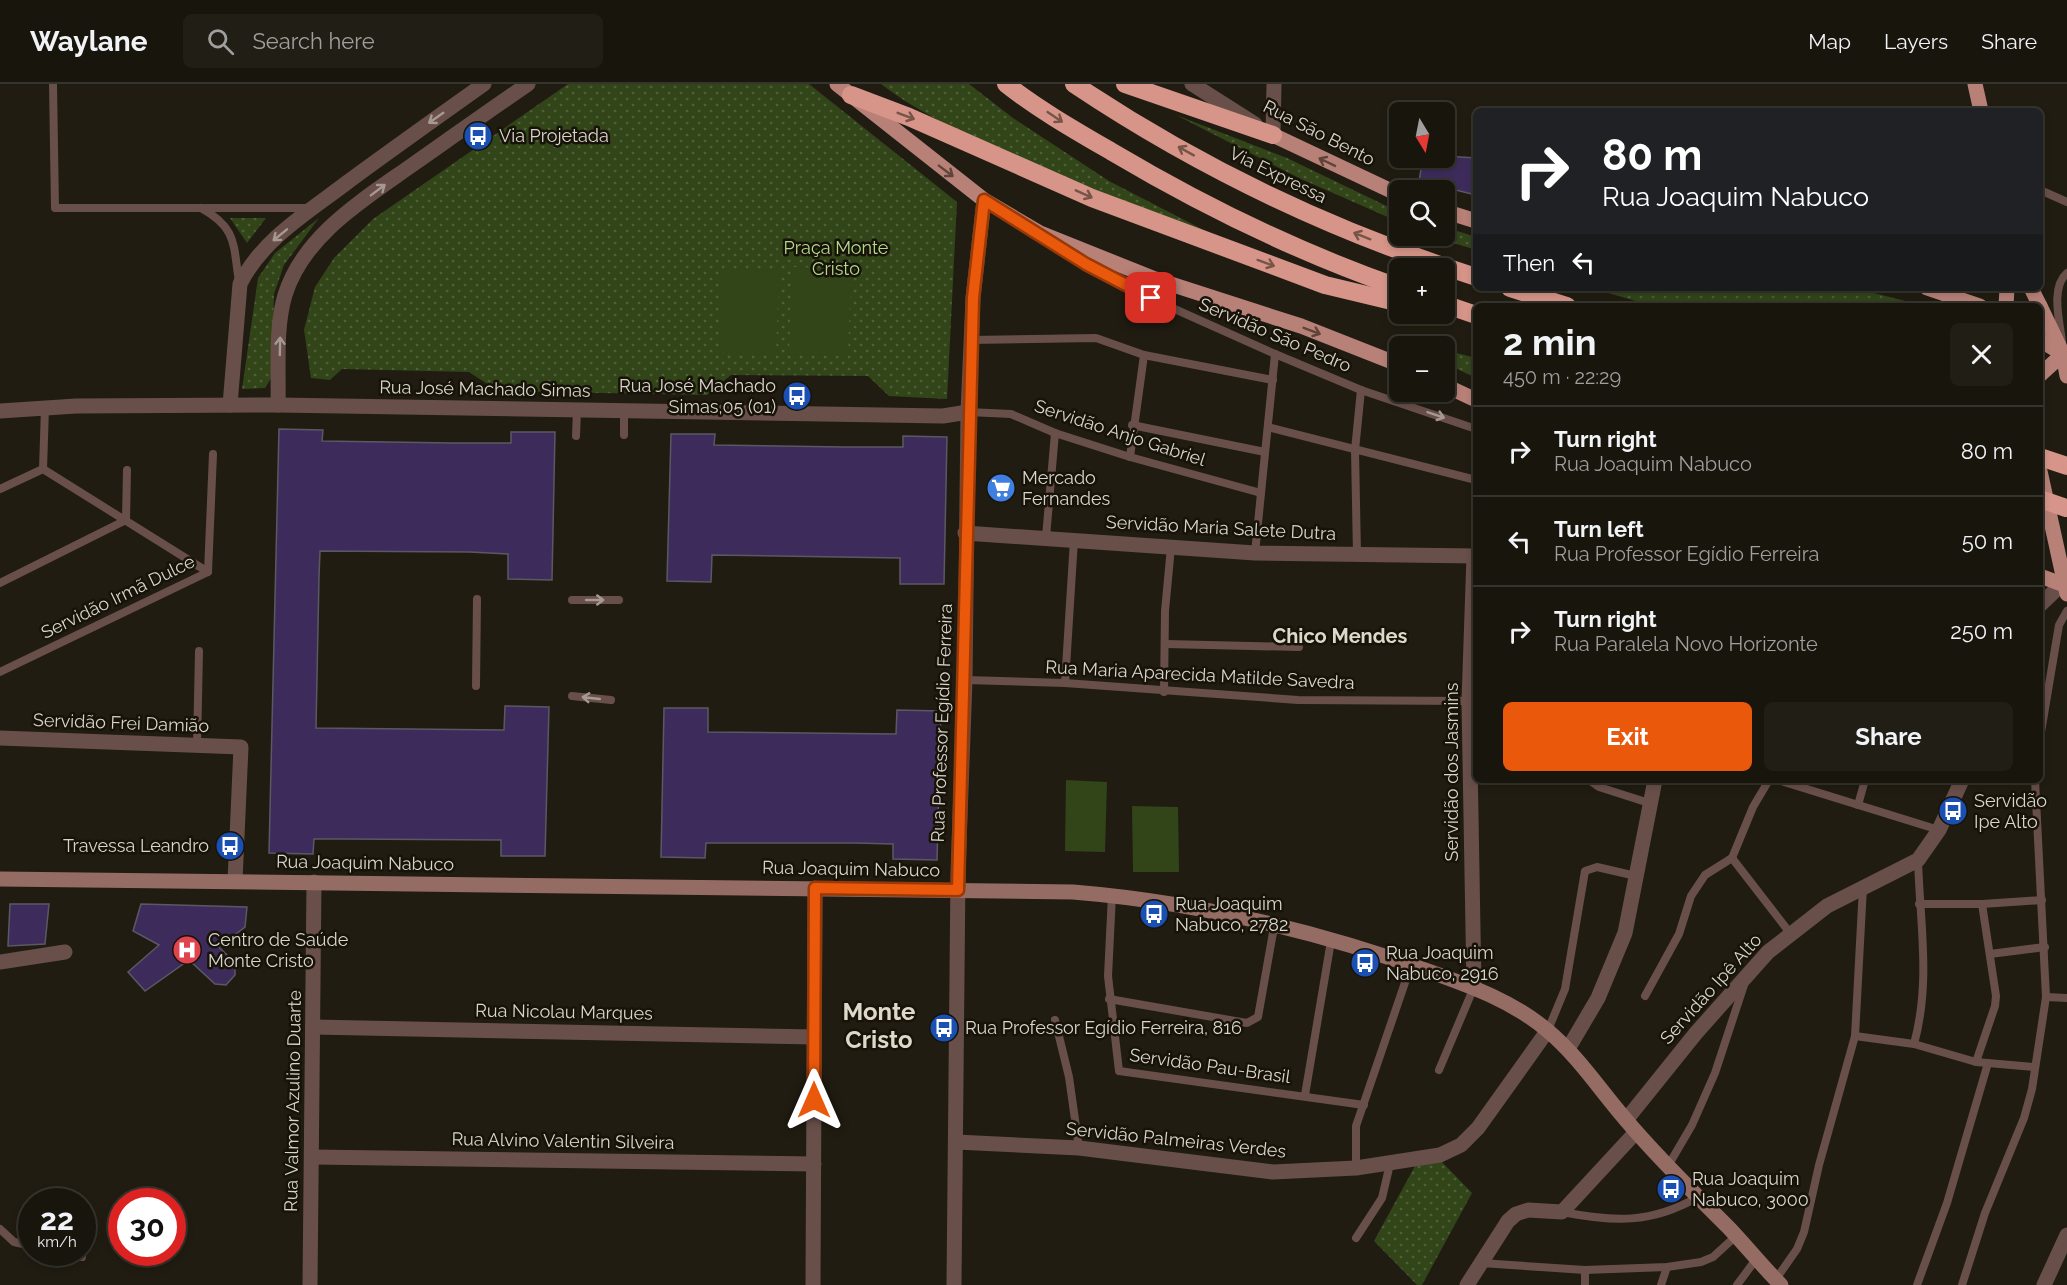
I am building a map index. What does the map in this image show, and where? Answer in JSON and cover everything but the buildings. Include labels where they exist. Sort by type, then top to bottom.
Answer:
[{"type":"highway","points":[[1006,84],[1079,133],[1216,210],[1299,249],[1389,284]]},
{"type":"highway","name":"Via Expressa","points":[[1074,84],[1122,116],[1303,212],[1366,238],[1473,276]]},
{"type":"highway","points":[[1125,84],[1273,135]]},
{"type":"highway","points":[[844,90],[1092,198],[1325,285],[1389,300]]},
{"type":"highway","points":[[1520,291],[1558,303]]},
{"type":"highway","points":[[1455,308],[1470,313]]},
{"type":"highway","points":[[1455,311],[1470,313]]},
{"type":"highway","points":[[2043,458],[2067,466]]},
{"type":"highway","points":[[2043,500],[2067,508]]},
{"type":"main road","points":[[1975,84],[1980,108]]},
{"type":"main road","points":[[844,90],[984,200],[1040,233],[1144,275],[1301,326],[1389,361]]},
{"type":"main road","name":"Rua São Bento","points":[[1273,135],[1389,190]]},
{"type":"main road","points":[[1455,214],[1473,220]]},
{"type":"main road","points":[[1937,291],[1971,303]]},
{"type":"main road","points":[[2043,312],[2065,355],[2067,376]]},
{"type":"main road","points":[[2043,342],[2065,355]]},
{"type":"main road","points":[[2043,373],[2065,355]]},
{"type":"main road","points":[[1455,390],[1473,399]]},
{"type":"main road","points":[[2043,484],[2066,586]]},
{"type":"main road","points":[[2043,577],[2066,586]]},
{"type":"main road","name":"Rua Joaquim Nabuco","points":[[0,879],[958,890],[1112,896],[1159,902],[1274,927],[1331,941],[1474,987],[1515,1008],[1548,1030],[1568,1049],[1631,1126],[1779,1282]]},
{"type":"street","points":[[230,405],[240,284],[248,266],[270,243],[313,208],[484,84]]},
{"type":"street","points":[[279,405],[280,327],[285,296],[296,268],[316,241],[341,218],[382,187],[528,84]]},
{"type":"street","name":"Rua São Bento","points":[[1192,84],[1273,135]]},
{"type":"street","points":[[1273,135],[1274,84]]},
{"type":"street","name":"Rua Professor Egídio Ferreira","points":[[954,1285],[958,890],[965,680],[968,412],[973,298],[984,200]]},
{"type":"street","name":"Rua José Machado Simas","points":[[0,411],[45,408],[279,405],[943,416],[968,412]]},
{"type":"street","name":"Servidão Maria Salete Dutra","points":[[965,532],[1255,553],[1473,556]]},
{"type":"street","points":[[2043,603],[2066,586]]},
{"type":"street","name":"Servidão dos Jasmins","points":[[1473,604],[1469,700],[1474,987]]},
{"type":"street","name":"Servidão Frei Damião","points":[[0,738],[241,747],[235,881]]},
{"type":"street","points":[[1568,1049],[1598,998],[1619,951],[1630,910],[1654,783]]},
{"type":"street","points":[[1649,803],[1663,783]]},
{"type":"street","name":"Servidão Ipê Alto","points":[[1562,1212],[1631,1126],[1748,972],[1790,933],[1863,886],[1918,860],[1939,830],[1961,783]]},
{"type":"street","name":"Rua Valmor Azulino Duarte","points":[[310,1285],[314,882]]},
{"type":"street","points":[[813,1285],[815,888]]},
{"type":"street","points":[[0,962],[65,952]]},
{"type":"street","name":"Rua Nicolau Marques","points":[[313,1027],[814,1037]]},
{"type":"street","name":"Servidão Palmeiras Verdes","points":[[956,1142],[1079,1148],[1272,1172],[1356,1168],[1440,1155],[1461,1145],[1478,1128],[1548,1030]]},
{"type":"street","name":"Rua Alvino Valentin Silveira","points":[[312,1157],[814,1164]]},
{"type":"street","points":[[1467,1285],[1508,1221],[1516,1214],[1528,1210],[1562,1212]]},
{"type":"street","points":[[2044,1285],[2067,1235]]},
{"type":"lane","points":[[53,84],[55,208],[313,208]]},
{"type":"lane","points":[[2043,191],[2067,202]]},
{"type":"lane","points":[[200,208],[221,219],[232,240],[240,284]]},
{"type":"lane","name":"Servidão São Pedro","points":[[1040,233],[1130,289],[1361,390],[1473,428]]},
{"type":"lane","points":[[2065,355],[2057,298],[2061,278],[2067,273]]},
{"type":"lane","points":[[971,340],[1096,338],[1144,355],[1273,380]]},
{"type":"lane","points":[[1255,553],[1275,354]]},
{"type":"lane","points":[[1130,457],[1132,425],[1144,355]]},
{"type":"lane","points":[[1357,555],[1355,450],[1361,390]]},
{"type":"lane","points":[[43,468],[45,408]]},
{"type":"lane","points":[[576,410],[576,436]]},
{"type":"lane","points":[[624,410],[624,435]]},
{"type":"lane","name":"Servidão Anjo Gabriel","points":[[968,412],[1011,414],[1055,434],[1261,493]]},
{"type":"lane","points":[[1132,425],[1265,452]]},
{"type":"lane","points":[[1268,427],[1473,479]]},
{"type":"lane","points":[[1046,537],[1055,434]]},
{"type":"lane","name":"Servidão Irmã Dulce","points":[[0,672],[208,572],[213,454]]},
{"type":"lane","points":[[0,489],[43,468]]},
{"type":"lane","points":[[43,468],[208,572]]},
{"type":"lane","points":[[126,520],[127,470]]},
{"type":"lane","points":[[0,583],[126,520]]},
{"type":"lane","points":[[1065,683],[1074,540]]},
{"type":"lane","points":[[1164,692],[1166,583],[1171,547]]},
{"type":"lane","points":[[476,686],[477,599]]},
{"type":"lane","points":[[572,600],[619,600]]},
{"type":"lane","points":[[2043,720],[2059,625],[2067,611]]},
{"type":"lane","points":[[1166,644],[1299,647]]},
{"type":"lane","points":[[197,746],[199,651]]},
{"type":"lane","name":"Rua Maria Aparecida Matilde Savedra","points":[[965,680],[1065,683],[1298,700],[1469,700]]},
{"type":"lane","points":[[572,696],[610,700]]},
{"type":"lane","points":[[1593,783],[1599,787],[1649,803]]},
{"type":"lane","points":[[1645,996],[1679,934],[1698,885],[1705,875],[1732,858],[1753,807],[1766,783]]},
{"type":"lane","points":[[1788,783],[1939,830]]},
{"type":"lane","points":[[1858,805],[1864,783]]},
{"type":"lane","points":[[1962,1285],[1985,1213],[2024,1118],[2046,997],[2042,900],[2034,805],[2035,783]]},
{"type":"lane","points":[[1732,858],[1790,933]]},
{"type":"lane","points":[[1914,1044],[1921,1018],[1925,978],[1918,860]]},
{"type":"lane","points":[[1548,1030],[1565,989],[1585,871],[1597,867],[1636,876]]},
{"type":"lane","points":[[1779,1282],[1804,1232],[1819,1166],[1855,1036],[1863,886]]},
{"type":"lane","name":"Servidão Pau-Brasil","points":[[1112,896],[1108,952],[1109,999],[1119,1071],[1364,1105]]},
{"type":"lane","points":[[1919,904],[1982,904],[2042,900]]},
{"type":"lane","points":[[1976,1062],[1995,1006],[1982,904]]},
{"type":"lane","points":[[1109,999],[1247,1023],[1253,1022],[1258,1017],[1274,927]]},
{"type":"lane","points":[[1305,1095],[1331,941]]},
{"type":"lane","points":[[1990,954],[2044,947]]},
{"type":"lane","points":[[1356,1168],[1355,1138],[1411,965]]},
{"type":"lane","points":[[1668,1166],[1692,1125],[1712,1081],[1748,972]]},
{"type":"lane","points":[[1439,1070],[1474,987]]},
{"type":"lane","points":[[2046,997],[2067,998]]},
{"type":"lane","points":[[1054,1020],[1069,1077],[1079,1148]]},
{"type":"lane","points":[[1855,1036],[1914,1044],[1976,1062],[2035,1067]]},
{"type":"lane","points":[[1917,1285],[1947,1203],[1988,1064]]},
{"type":"lane","points":[[1356,1238],[1382,1198],[1390,1164]]},
{"type":"lane","points":[[1562,1212],[1602,1220],[1625,1220],[1676,1210],[1698,1197]]},
{"type":"lane","points":[[0,1229],[18,1243]]},
{"type":"lane","points":[[1481,1263],[1585,1270],[1667,1267],[1701,1262],[1713,1257],[1736,1236]]},
{"type":"lane","points":[[1737,1285],[1757,1258]]},
{"type":"lane","points":[[1661,1285],[1667,1267]]},
{"type":"lane","points":[[1585,1270],[1585,1285]]},
{"type":"green space","name":"Praça Monte Cristo","points":[[568,84],[809,84],[957,202],[947,399],[889,396],[868,376],[731,375],[707,395],[498,391],[469,372],[342,369],[330,380],[311,378],[304,330],[315,287],[334,258],[373,219]]},
{"type":"green space","points":[[881,84],[969,84],[1013,118],[1109,181],[1221,239],[1129,205],[978,139],[937,120]]},
{"type":"green space","points":[[1176,115],[1287,158],[1389,207],[1389,218],[1299,178]]},
{"type":"green space","points":[[230,218],[266,218],[247,243]]},
{"type":"green space","points":[[319,218],[284,265],[274,294],[272,377],[265,388],[242,389],[258,278],[275,253]]},
{"type":"green space","points":[[1455,230],[1473,236],[1473,249],[1455,243]]},
{"type":"green space","points":[[792,267],[851,269],[848,356],[789,354]]},
{"type":"green space","points":[[722,269],[779,271],[776,354],[719,352]]},
{"type":"green space","points":[[1601,291],[1840,291],[1874,293],[1913,303],[1643,303]]},
{"type":"green space","points":[[1455,353],[1473,357],[1473,377],[1455,368]]},
{"type":"green space","points":[[1066,780],[1107,782],[1105,852],[1065,851]]},
{"type":"green space","points":[[1132,806],[1178,807],[1179,872],[1133,872]]},
{"type":"green space","points":[[1441,1161],[1472,1193],[1422,1285],[1417,1285],[1374,1241],[1415,1166]]},
{"type":"place","name":"Via Projetada","points":[[478,136]]},
{"type":"place","name":"Rua José Machado Simas,05 (01)","points":[[797,396]]},
{"type":"place","name":"Mercado Fernandes","points":[[1001,488]]},
{"type":"place","name":"Servidão Ipe Alto","points":[[1953,811]]},
{"type":"place","name":"Travessa Leandro","points":[[230,846]]},
{"type":"place","name":"Rua Joaquim Nabuco, 2782","points":[[1154,914]]},
{"type":"place","name":"Centro de Saúde Monte Cristo","points":[[187,950]]},
{"type":"place","name":"Rua Joaquim Nabuco, 2916","points":[[1365,963]]},
{"type":"place","name":"Rua Professor Egídio Ferreira, 816","points":[[944,1028]]},
{"type":"place","name":"Rua Joaquim Nabuco, 3000","points":[[1671,1189]]},
{"type":"district","name":"Chico Mendes","points":[[1340,636]]},
{"type":"district","name":"Monte Cristo","points":[[879,1026]]},
{"type":"route","points":[[814,1100],[815,888],[958,890],[965,680],[968,412],[973,298],[984,200],[1040,233],[1086,264],[1151,298]]}]
